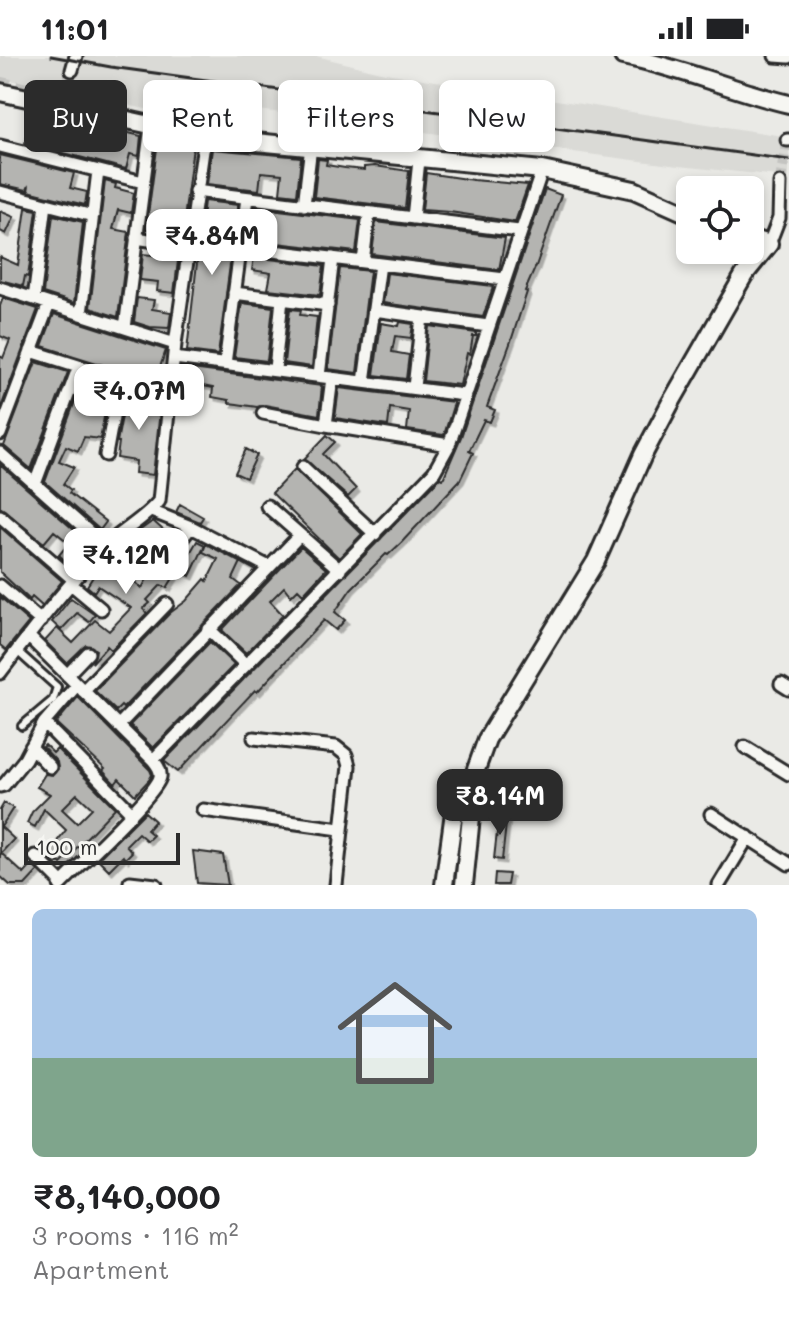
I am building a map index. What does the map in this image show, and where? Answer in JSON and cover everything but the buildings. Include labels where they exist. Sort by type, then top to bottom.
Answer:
[{"type":"street","points":[[72,70],[76,56]]},
{"type":"street","points":[[623,56],[682,70],[759,97],[789,104]]},
{"type":"street","points":[[775,56],[789,57]]},
{"type":"street","points":[[0,92],[143,124]]},
{"type":"street","points":[[0,146],[143,182]]},
{"type":"street","points":[[125,328],[147,152]]},
{"type":"street","points":[[0,673],[5,657],[17,651],[105,546],[151,511],[159,501],[175,344],[202,152]]},
{"type":"street","points":[[304,205],[310,152]]},
{"type":"street","points":[[357,152],[542,170],[634,190],[676,209]]},
{"type":"street","points":[[413,218],[419,160]]},
{"type":"street","points":[[153,760],[434,472],[449,445],[542,170]]},
{"type":"street","points":[[81,314],[98,171]]},
{"type":"street","points":[[444,885],[455,805],[469,789],[487,739],[596,561],[643,455],[670,404],[744,275],[769,244],[779,218],[780,183]]},
{"type":"street","points":[[195,191],[519,231]]},
{"type":"street","points":[[0,194],[93,216]]},
{"type":"street","points":[[225,364],[247,198]]},
{"type":"street","points":[[34,299],[46,204]]},
{"type":"street","points":[[363,262],[369,213]]},
{"type":"street","points":[[136,238],[188,246]]},
{"type":"street","points":[[764,242],[769,244]]},
{"type":"street","points":[[240,247],[504,279]]},
{"type":"street","points":[[319,376],[333,258]]},
{"type":"street","points":[[364,382],[380,264]]},
{"type":"street","points":[[0,289],[175,344]]},
{"type":"street","points":[[234,293],[328,305]]},
{"type":"street","points":[[275,369],[282,299]]},
{"type":"street","points":[[0,434],[49,304]]},
{"type":"street","points":[[374,310],[488,326]]},
{"type":"street","points":[[414,387],[422,317]]},
{"type":"street","points":[[31,351],[170,395]]},
{"type":"street","points":[[174,358],[464,395]]},
{"type":"street","points":[[35,484],[79,366]]},
{"type":"street","points":[[326,425],[332,378]]},
{"type":"street","points":[[106,455],[120,379]]},
{"type":"street","points":[[263,413],[449,445]]},
{"type":"street","points":[[0,453],[105,546]]},
{"type":"street","points":[[303,467],[375,534]]},
{"type":"street","points":[[267,506],[340,570]]},
{"type":"street","points":[[151,511],[191,527],[269,567]]},
{"type":"street","points":[[0,516],[101,609]]},
{"type":"street","points":[[161,565],[191,527]]},
{"type":"street","points":[[118,726],[300,535]]},
{"type":"street","points":[[0,586],[41,621]]},
{"type":"street","points":[[0,786],[4,785],[31,747],[44,723],[167,604]]},
{"type":"street","points":[[209,629],[246,665]]},
{"type":"street","points":[[28,636],[153,760],[160,776],[156,786],[132,813],[61,884],[35,856]]},
{"type":"street","points":[[67,675],[88,653]]},
{"type":"street","points":[[44,723],[132,813]]},
{"type":"street","points":[[254,738],[336,747],[346,755],[349,766],[336,885]]},
{"type":"street","points":[[31,747],[50,767]]},
{"type":"street","points":[[745,747],[789,774]]},
{"type":"street","points":[[464,885],[472,807],[469,789]]},
{"type":"street","points":[[203,810],[340,829]]},
{"type":"street","points":[[711,814],[789,864]]},
{"type":"street","points":[[719,885],[748,837]]},
{"type":"street","points":[[130,882],[156,885]]},
{"type":"lane","points":[[17,651],[57,687],[53,700],[22,726]]},
{"type":"shaded area","points":[[0,56],[316,56],[385,73],[439,82],[439,134],[423,132],[423,80],[278,80],[278,113],[262,110],[262,80],[143,80],[143,108],[127,105],[127,80],[24,80],[24,83],[0,78]]},
{"type":"shaded area","points":[[555,100],[789,137],[789,177],[555,150]]},
{"type":"tunnel","points":[[0,82],[61,97],[72,70]]},
{"type":"tunnel","points":[[780,183],[787,140]]},
{"type":"railway","points":[[51,56],[111,67],[789,160]]}]
